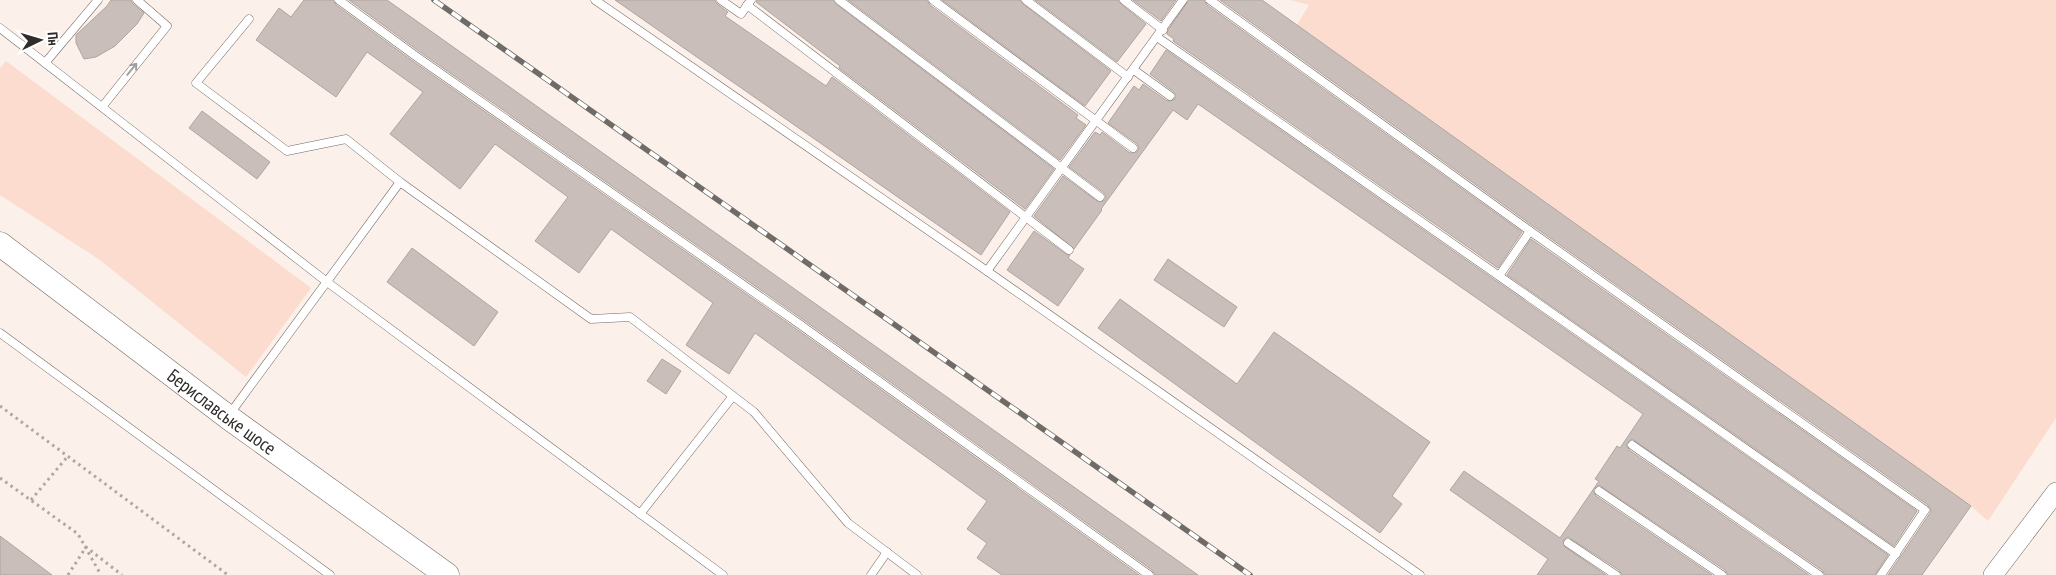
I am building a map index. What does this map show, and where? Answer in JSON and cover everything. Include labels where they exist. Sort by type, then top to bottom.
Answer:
[{"type":"main road","name":"Бериславське шосе","points":[[0,244],[228,417],[447,575]]},
{"type":"street","points":[[1993,575],[2056,492]]},
{"type":"lane","points":[[45,63],[98,0]]},
{"type":"lane","points":[[102,107],[167,26],[137,0]]},
{"type":"lane","points":[[339,0],[417,57],[798,323],[1149,575]]},
{"type":"lane","points":[[594,0],[987,271],[1420,575]]},
{"type":"lane","points":[[721,0],[741,14],[749,2],[1069,250]]},
{"type":"lane","points":[[839,0],[1100,197]]},
{"type":"lane","points":[[933,0],[1133,148]]},
{"type":"lane","points":[[1026,0],[1128,77]]},
{"type":"lane","points":[[1124,0],[1163,30]]},
{"type":"lane","points":[[987,271],[1183,0]]},
{"type":"lane","points":[[1210,0],[1530,231],[1925,510],[1881,575]]},
{"type":"lane","points":[[249,18],[196,83],[287,151],[346,139],[400,182],[591,319],[630,317],[754,412],[848,524],[917,575]]},
{"type":"lane","points":[[0,28],[327,282],[722,575]]},
{"type":"lane","points":[[1157,37],[1896,554]]},
{"type":"lane","points":[[1134,70],[1170,96]]},
{"type":"lane","points":[[228,417],[400,182]]},
{"type":"lane","points":[[1499,276],[1530,231]]},
{"type":"lane","points":[[0,333],[330,575]]},
{"type":"lane","points":[[640,514],[732,396]]},
{"type":"lane","points":[[1632,445],[1820,575]]},
{"type":"lane","points":[[1599,492],[1722,575]]},
{"type":"lane","points":[[1568,543],[1616,575]]},
{"type":"lane","points":[[872,575],[887,552]]},
{"type":"path","points":[[0,406],[228,575]]},
{"type":"path","points":[[31,500],[68,456]]},
{"type":"path","points":[[0,478],[78,534],[101,575]]},
{"type":"path","points":[[68,575],[86,547]]},
{"type":"path","points":[[86,547],[122,575]]},
{"type":"shaded area","points":[[1291,0],[2056,0],[2056,418],[1988,521],[1971,506],[1297,25],[1309,5]]},
{"type":"shaded area","points":[[6,61],[311,288],[246,377],[100,260],[0,195],[0,68]]},
{"type":"building","points":[[111,0],[131,0],[144,13],[137,24],[115,46],[96,57],[84,59],[76,43],[76,35]]},
{"type":"building","points":[[304,0],[333,0],[336,5],[414,62],[795,328],[1139,575],[1002,575],[977,558],[987,543],[967,529],[987,501],[755,333],[729,374],[686,345],[713,303],[611,229],[579,273],[535,241],[568,197],[495,144],[460,189],[390,134],[423,92],[367,52],[336,97],[256,40],[279,8],[291,17]]},
{"type":"building","points":[[349,0],[387,0],[1198,575],[1155,575],[1152,570],[801,318],[420,52]]},
{"type":"building","points":[[615,0],[715,0],[717,4],[728,12],[725,16],[826,86],[832,77],[1010,212],[981,255]]},
{"type":"building","points":[[757,0],[833,0],[1054,169],[1025,209],[839,68],[840,66],[756,2]]},
{"type":"building","points":[[848,0],[927,0],[930,5],[1078,115],[1076,118],[1086,125],[1060,160]]},
{"type":"building","points":[[942,0],[1020,0],[1111,71],[1085,106]]},
{"type":"building","points":[[1035,0],[1118,0],[1146,24],[1117,62]]},
{"type":"building","points":[[1133,0],[1176,0],[1161,21]]},
{"type":"building","points":[[1189,0],[1204,0],[1207,5],[1522,232],[1498,268],[1173,41],[1174,39],[1167,34],[1168,30]]},
{"type":"building","points":[[1220,0],[1262,0],[1971,506],[1922,575],[1888,575],[1930,513],[1931,510],[1928,505],[1533,226]]},
{"type":"building","points":[[1166,50],[1888,555],[1875,575],[1825,575],[1822,570],[1632,439],[1626,444],[1629,450],[1809,575],[1728,575],[1725,570],[1599,485],[1593,490],[1596,496],[1712,575],[1622,575],[1619,570],[1568,537],[1563,540],[1565,547],[1606,575],[1537,575],[1548,559],[1450,490],[1464,471],[1560,538],[1599,481],[1595,479],[1617,446],[1620,448],[1643,414],[1198,104],[1187,120],[1173,110],[1074,249],[1034,216],[1063,176],[1097,201],[1104,201],[1106,197],[1104,193],[1069,167],[1095,132],[1100,135],[1102,132],[1130,153],[1137,152],[1139,148],[1137,144],[1108,123],[1134,86],[1139,90],[1143,84],[1167,101],[1174,100],[1176,96],[1174,92],[1150,74]]},
{"type":"building","points":[[202,111],[270,162],[257,179],[189,128]]},
{"type":"building","points":[[1034,231],[1070,255],[1068,258],[1084,269],[1058,306],[1007,270]]},
{"type":"building","points":[[1531,239],[1917,511],[1894,546],[1507,275]]},
{"type":"building","points":[[412,248],[498,312],[474,346],[387,282]]},
{"type":"building","points":[[1168,259],[1237,307],[1224,327],[1154,280]]},
{"type":"building","points":[[1120,299],[1237,384],[1274,332],[1430,442],[1392,496],[1402,504],[1380,533],[1098,328]]},
{"type":"building","points":[[662,359],[681,371],[666,394],[647,381]]},
{"type":"building","points":[[0,536],[52,575],[0,575]]},
{"type":"railway","points":[[434,0],[1250,575]]}]
